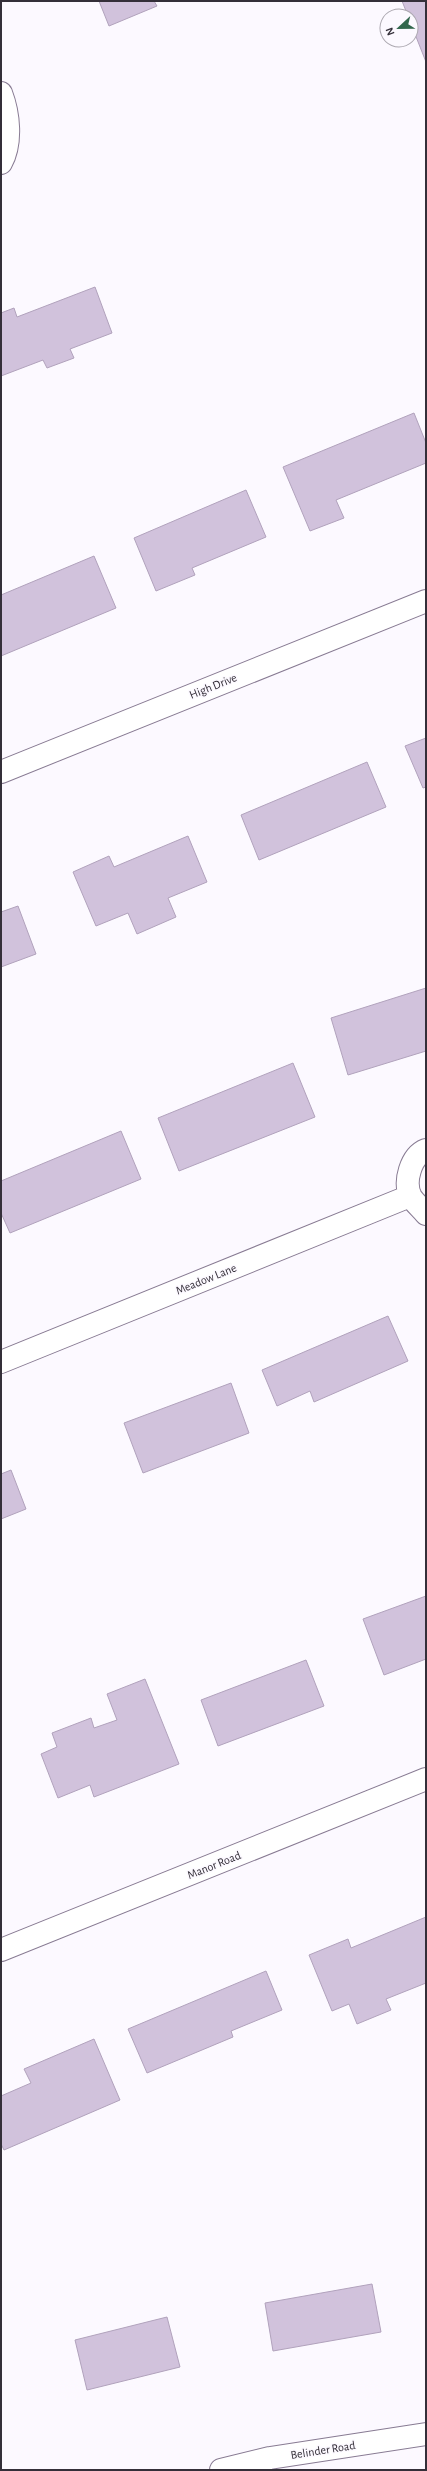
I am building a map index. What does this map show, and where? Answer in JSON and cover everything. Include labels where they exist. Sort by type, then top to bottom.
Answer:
[{"type":"street","points":[[1,93],[6,106],[8,151],[1,163]]},
{"type":"street","name":"High Drive","points":[[1,772],[426,601]]},
{"type":"street","points":[[426,1150],[419,1153],[408,1174],[410,1196],[426,1214]]},
{"type":"street","name":"Meadow Lane","points":[[1,1362],[410,1196]]},
{"type":"street","name":"Manor Road","points":[[1,1950],[426,1779]]},
{"type":"street","name":"Belinder Road","points":[[221,2470],[270,2458],[426,2434]]},
{"type":"building","points":[[99,1],[154,1],[157,6],[109,26]]},
{"type":"building","points":[[402,1],[426,1],[426,62],[419,44],[419,8],[405,8]]},
{"type":"building","points":[[95,287],[112,333],[70,349],[74,358],[47,368],[43,360],[1,376],[1,313],[14,308],[17,317]]},
{"type":"building","points":[[414,413],[426,443],[426,463],[336,500],[344,518],[310,531],[283,467]]},
{"type":"building","points":[[246,490],[266,537],[192,568],[195,575],[156,591],[134,538]]},
{"type":"building","points":[[94,556],[116,608],[1,656],[1,595]]},
{"type":"building","points":[[426,738],[426,787],[423,788],[405,746]]},
{"type":"building","points":[[367,762],[386,807],[259,860],[241,815]]},
{"type":"building","points":[[188,836],[207,882],[168,898],[176,917],[137,934],[128,913],[96,926],[73,872],[109,856],[114,867]]},
{"type":"building","points":[[18,906],[36,954],[1,967],[1,912]]},
{"type":"building","points":[[426,988],[426,1051],[348,1075],[331,1018]]},
{"type":"building","points":[[293,1063],[315,1117],[179,1171],[158,1118]]},
{"type":"building","points":[[121,1131],[141,1179],[10,1233],[1,1213],[1,1181]]},
{"type":"building","points":[[388,1316],[408,1361],[314,1402],[310,1391],[277,1406],[262,1370]]},
{"type":"building","points":[[231,1383],[249,1433],[143,1473],[124,1423]]},
{"type":"building","points":[[11,1470],[26,1509],[1,1519],[1,1474]]},
{"type":"building","points":[[426,1596],[426,1659],[384,1675],[363,1619]]},
{"type":"building","points":[[306,1660],[324,1706],[218,1746],[201,1700]]},
{"type":"building","points":[[145,1679],[179,1764],[94,1797],[90,1785],[58,1798],[41,1754],[57,1747],[52,1733],[91,1718],[94,1728],[117,1720],[107,1694]]},
{"type":"building","points":[[426,1917],[426,1983],[386,1999],[391,2010],[357,2024],[349,2004],[332,2011],[309,1955],[348,1939],[351,1948]]},
{"type":"building","points":[[266,1971],[282,2010],[231,2031],[233,2037],[147,2073],[128,2029]]},
{"type":"building","points":[[94,2039],[120,2100],[4,2150],[1,2144],[1,2096],[31,2083],[24,2069]]},
{"type":"building","points":[[372,2284],[381,2332],[273,2351],[265,2303]]},
{"type":"building","points":[[167,2317],[180,2367],[87,2390],[75,2340]]}]
